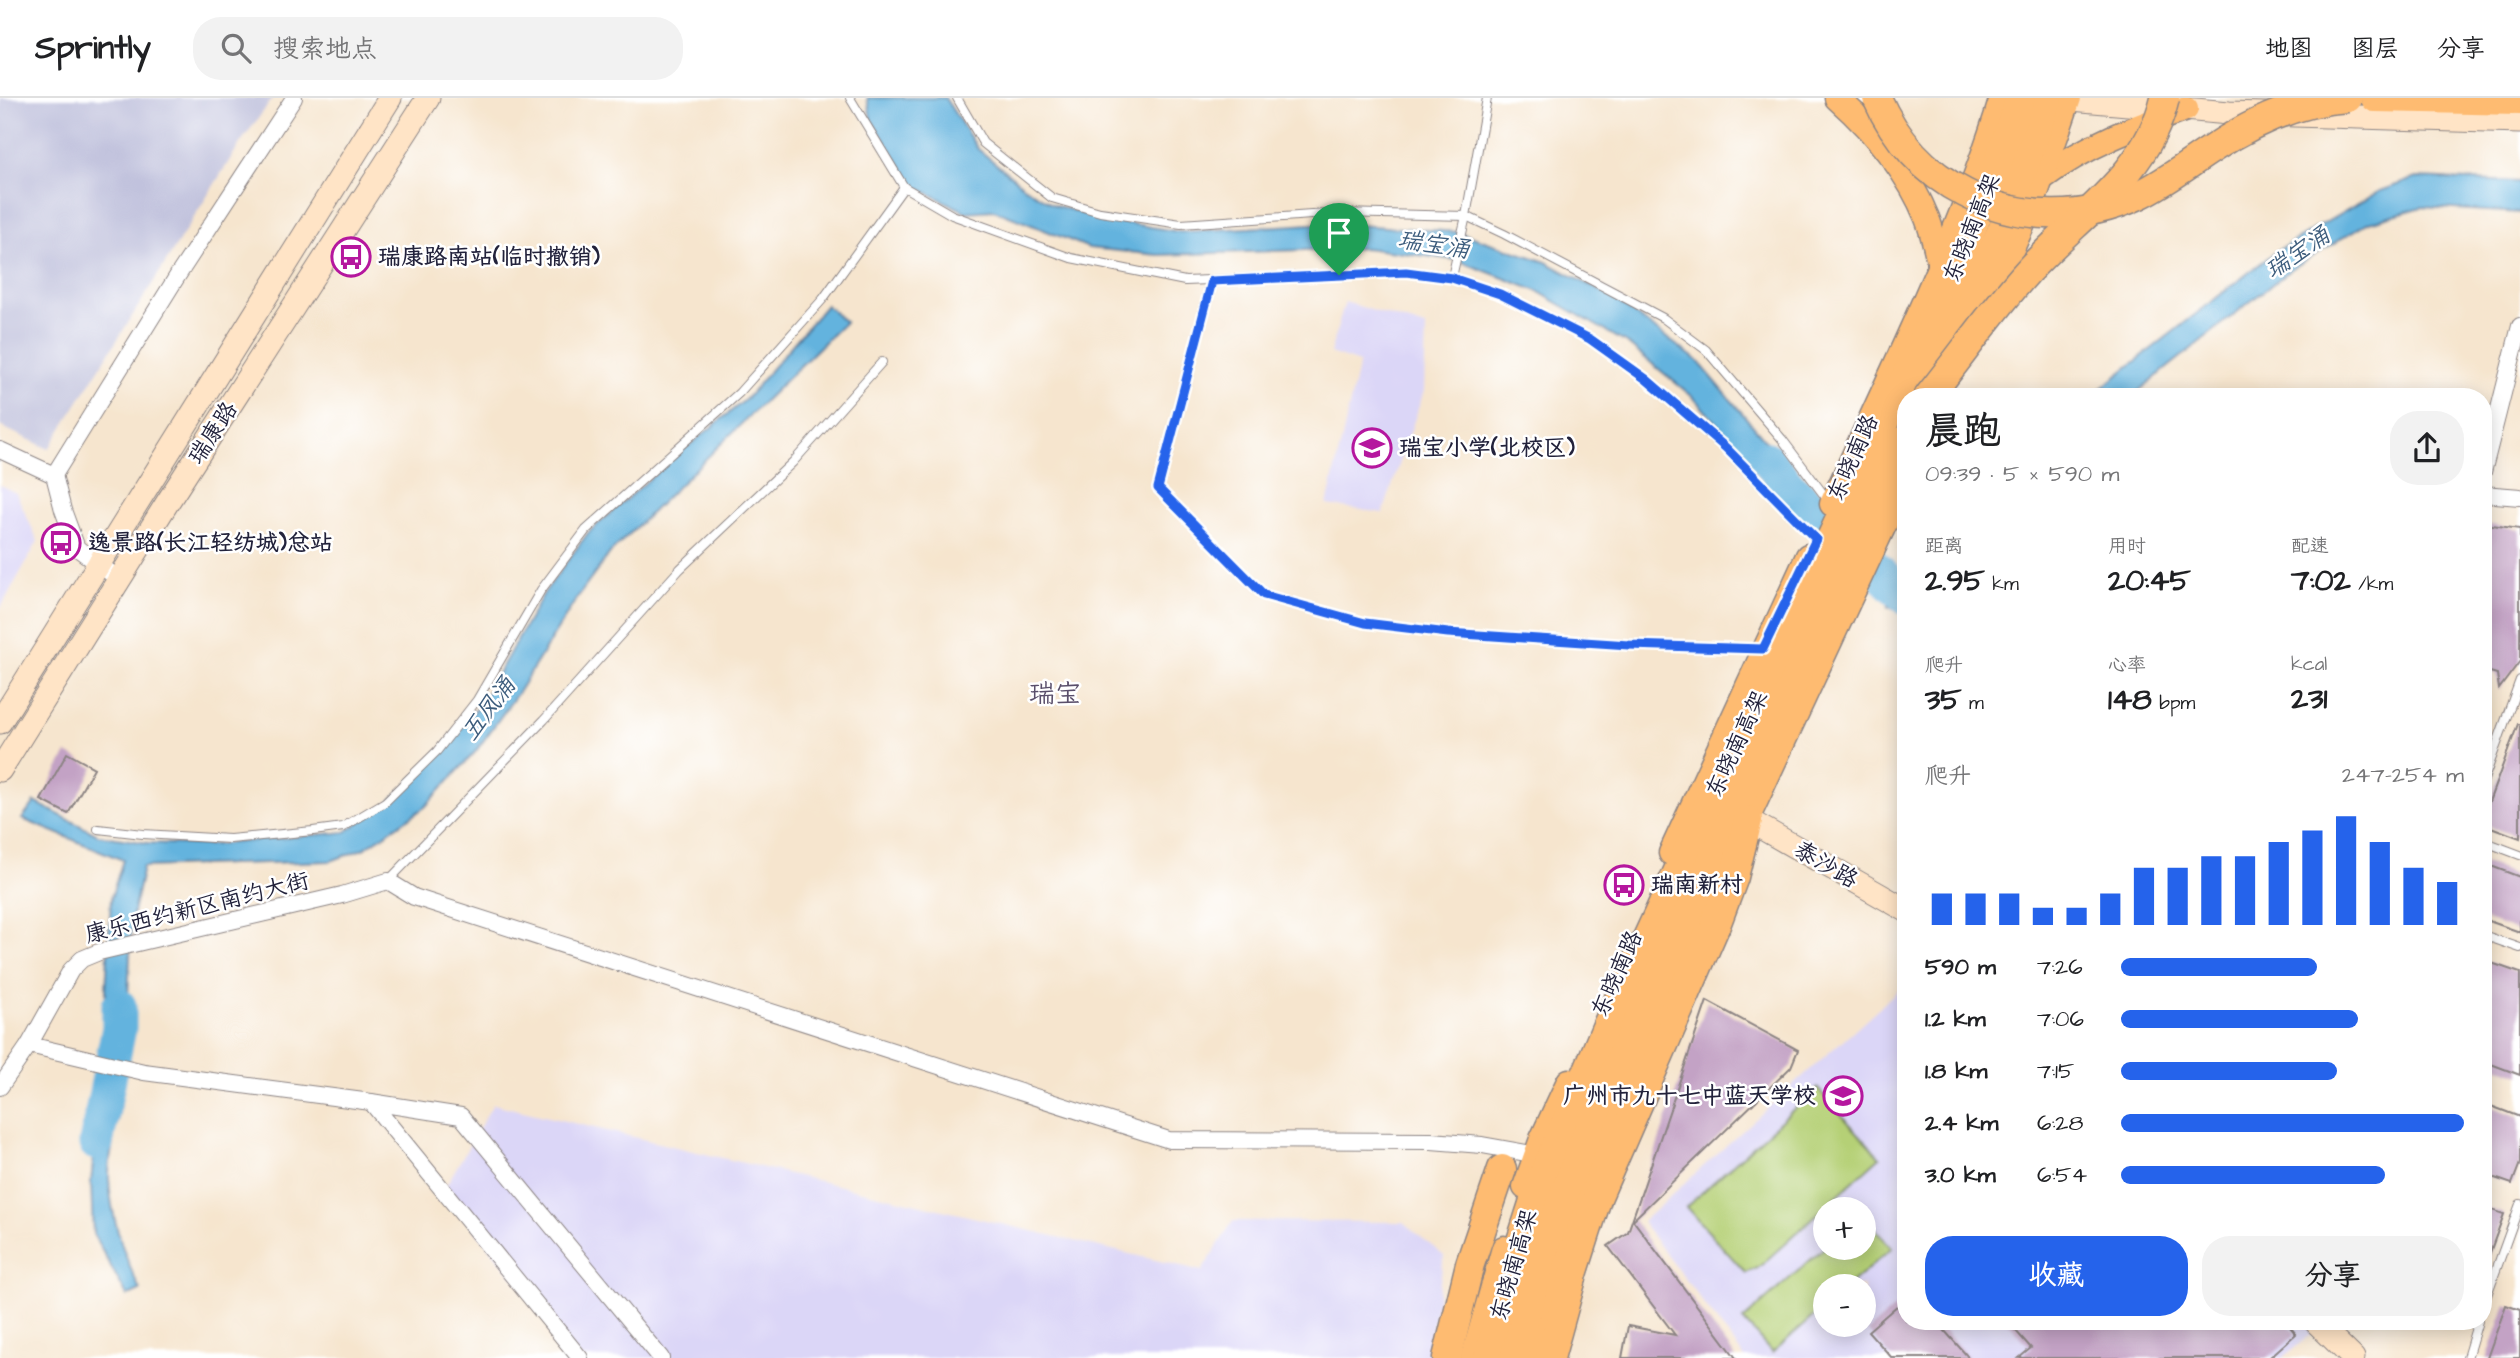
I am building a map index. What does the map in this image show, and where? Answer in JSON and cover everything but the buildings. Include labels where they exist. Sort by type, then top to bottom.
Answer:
[{"type":"highway","points":[[1877,98],[1896,134],[1930,171],[1976,199],[2000,207],[2048,215],[2073,214],[2118,203],[2158,184],[2238,133],[2282,111],[2305,104],[2348,98]]},
{"type":"highway","name":"东晓南高架","points":[[1900,388],[1989,190],[2020,98]]},
{"type":"highway","name":"东晓南高架","points":[[1942,388],[2027,164],[2061,98]]},
{"type":"highway","points":[[2375,98],[2520,101]]},
{"type":"highway","points":[[1945,388],[2025,274],[2130,171],[2175,103]]},
{"type":"highway","name":"东晓南高架","points":[[1489,1358],[1514,1262],[1551,1152],[1897,395]]},
{"type":"highway","name":"东晓南高架","points":[[1514,1358],[1545,1246],[1589,1127],[1897,459]]},
{"type":"highway","points":[[1550,1358],[1598,1196],[1716,925],[1734,877],[1748,820]]},
{"type":"highway","points":[[1447,1358],[1470,1264],[1502,1169]]},
{"type":"main road","name":"瑞康路","points":[[0,722],[390,98]]},
{"type":"main road","name":"瑞康路","points":[[0,770],[428,98]]},
{"type":"main road","points":[[1837,98],[1875,136],[1910,184],[1927,218],[1940,265]]},
{"type":"main road","name":"东晓南路","points":[[1473,1358],[1500,1260],[1537,1155],[1763,649],[1940,265],[1977,176],[2002,98]]},
{"type":"main road","points":[[1943,388],[2015,246],[2042,178],[2061,98],[2175,103],[2296,115],[2520,122]]},
{"type":"main road","points":[[2243,98],[2296,115]]},
{"type":"main road","points":[[2042,178],[2101,141],[2175,103]]},
{"type":"main road","points":[[1529,1358],[1566,1229],[1584,1178],[1673,978],[1897,497]]},
{"type":"main road","name":"泰沙路","points":[[1748,820],[1897,905]]},
{"type":"main road","points":[[2325,1330],[2353,1358]]},
{"type":"street","points":[[120,580],[77,548],[54,475],[178,275],[294,98]]},
{"type":"street","points":[[2492,436],[2520,326]]},
{"type":"street","points":[[0,450],[54,475]]},
{"type":"street","points":[[2492,495],[2520,497]]},
{"type":"street","points":[[388,881],[414,897],[1169,1140],[1431,1141],[1482,1145],[1537,1155]]},
{"type":"street","name":"康乐西约新区南约大街","points":[[0,1087],[29,1045],[71,970],[82,959],[99,952],[342,895],[388,881]]},
{"type":"street","points":[[29,1045],[144,1072],[461,1116],[661,1358]]},
{"type":"street","points":[[371,1102],[580,1358]]},
{"type":"lane","points":[[850,98],[904,187],[952,215],[1071,258],[1185,281],[1406,272],[1452,278],[1500,294],[1590,339],[1646,379],[1726,448],[1816,539]]},
{"type":"lane","points":[[957,98],[983,143],[993,151],[1052,198],[1100,212],[1181,224],[1340,213],[1466,216],[1587,276],[1663,318],[1706,350],[1782,439],[1831,505]]},
{"type":"lane","points":[[1452,278],[1487,98]]},
{"type":"lane","points":[[98,829],[230,839],[344,827],[385,802],[436,751],[477,700],[541,590],[586,530],[738,393],[823,299],[904,187]]},
{"type":"lane","points":[[1212,281],[1158,488],[1264,595],[1365,623],[1448,633],[1629,645],[1763,649]]},
{"type":"lane","points":[[388,881],[544,720],[680,569],[793,461],[881,362]]},
{"type":"lane","points":[[2492,757],[2520,680]]},
{"type":"lane","points":[[2492,844],[2520,855]]},
{"type":"lane","points":[[2492,938],[2520,948]]},
{"type":"lane","points":[[2492,1281],[2520,1204]]},
{"type":"lane","points":[[2467,1358],[2475,1330]]},
{"type":"shaded area","points":[[0,98],[273,98],[241,142],[49,449],[0,426]]},
{"type":"shaded area","name":"瑞宝小学(北校区)","points":[[1345,302],[1426,327],[1424,391],[1383,513],[1327,505],[1359,363],[1330,353]]},
{"type":"shaded area","points":[[0,485],[16,493],[38,541],[0,609]]},
{"type":"shaded area","name":"广州市九十七中蓝天学校","points":[[1897,991],[1897,1330],[2310,1330],[2313,1333],[2282,1358],[1745,1358],[1642,1222]]},
{"type":"shaded area","points":[[493,1104],[1202,1271],[1233,1221],[1403,1222],[1444,1256],[1428,1358],[580,1358],[443,1191]]},
{"type":"green space","points":[[1817,1088],[1880,1157],[1836,1197],[1813,1197],[1813,1218],[1758,1268],[1746,1273],[1686,1207]]},
{"type":"green space","points":[[1876,1230],[1892,1248],[1862,1274],[1813,1274],[1813,1317],[1772,1353],[1743,1320],[1813,1258],[1813,1260],[1876,1260]]},
{"type":"water","points":[[867,98],[945,98],[978,149],[1026,188],[1052,204],[1097,218],[1181,232],[1328,223],[1458,232],[1546,262],[1610,296],[1698,361],[1804,486],[1792,508],[1693,397],[1628,344],[1537,291],[1457,260],[1365,248],[1158,255],[1089,248],[994,210],[966,212],[914,186],[871,119]]},
{"type":"water","points":[[2416,178],[2520,182],[2520,213],[2422,207],[2369,222],[2291,269],[2142,388],[2101,388],[2275,252],[2380,191]]},
{"type":"water","name":"五凤涌","points":[[826,305],[845,322],[610,553],[577,598],[519,691],[476,751],[425,807],[365,848],[331,861],[143,867],[132,917],[125,1056],[103,1047],[111,898],[123,860],[22,819],[35,802],[98,835],[148,843],[210,845],[345,832],[387,804],[438,754],[481,703],[544,593],[588,533],[746,399]]},
{"type":"water","points":[[1897,586],[1897,610],[1888,607]]},
{"type":"water","points":[[100,1095],[121,1102],[111,1151],[109,1179],[119,1236],[140,1290],[127,1296],[93,1234],[91,1182]]},
{"type":"waterway","name":"瑞宝涌","points":[[1767,459],[1790,487],[1897,588]]},
{"type":"waterway","points":[[96,1143],[119,1028],[119,1006]]},
{"type":"place","name":"瑞康路南站(临时撤销)","points":[[351,257]]},
{"type":"place","name":"瑞宝小学(北校区)","points":[[1372,448]]},
{"type":"place","name":"逸景路(长江轻纺城)总站","points":[[61,543]]},
{"type":"place","name":"瑞南新村","points":[[1624,885]]},
{"type":"place","name":"广州市九十七中蓝天学校","points":[[1843,1096]]},
{"type":"district","name":"瑞宝","points":[[1055,694]]},
{"type":"route","points":[[1406,272],[1452,278],[1500,294],[1590,339],[1646,379],[1726,448],[1816,539],[1763,649],[1629,645],[1448,633],[1365,623],[1264,595],[1158,488],[1212,281],[1339,275],[1406,272]]}]
